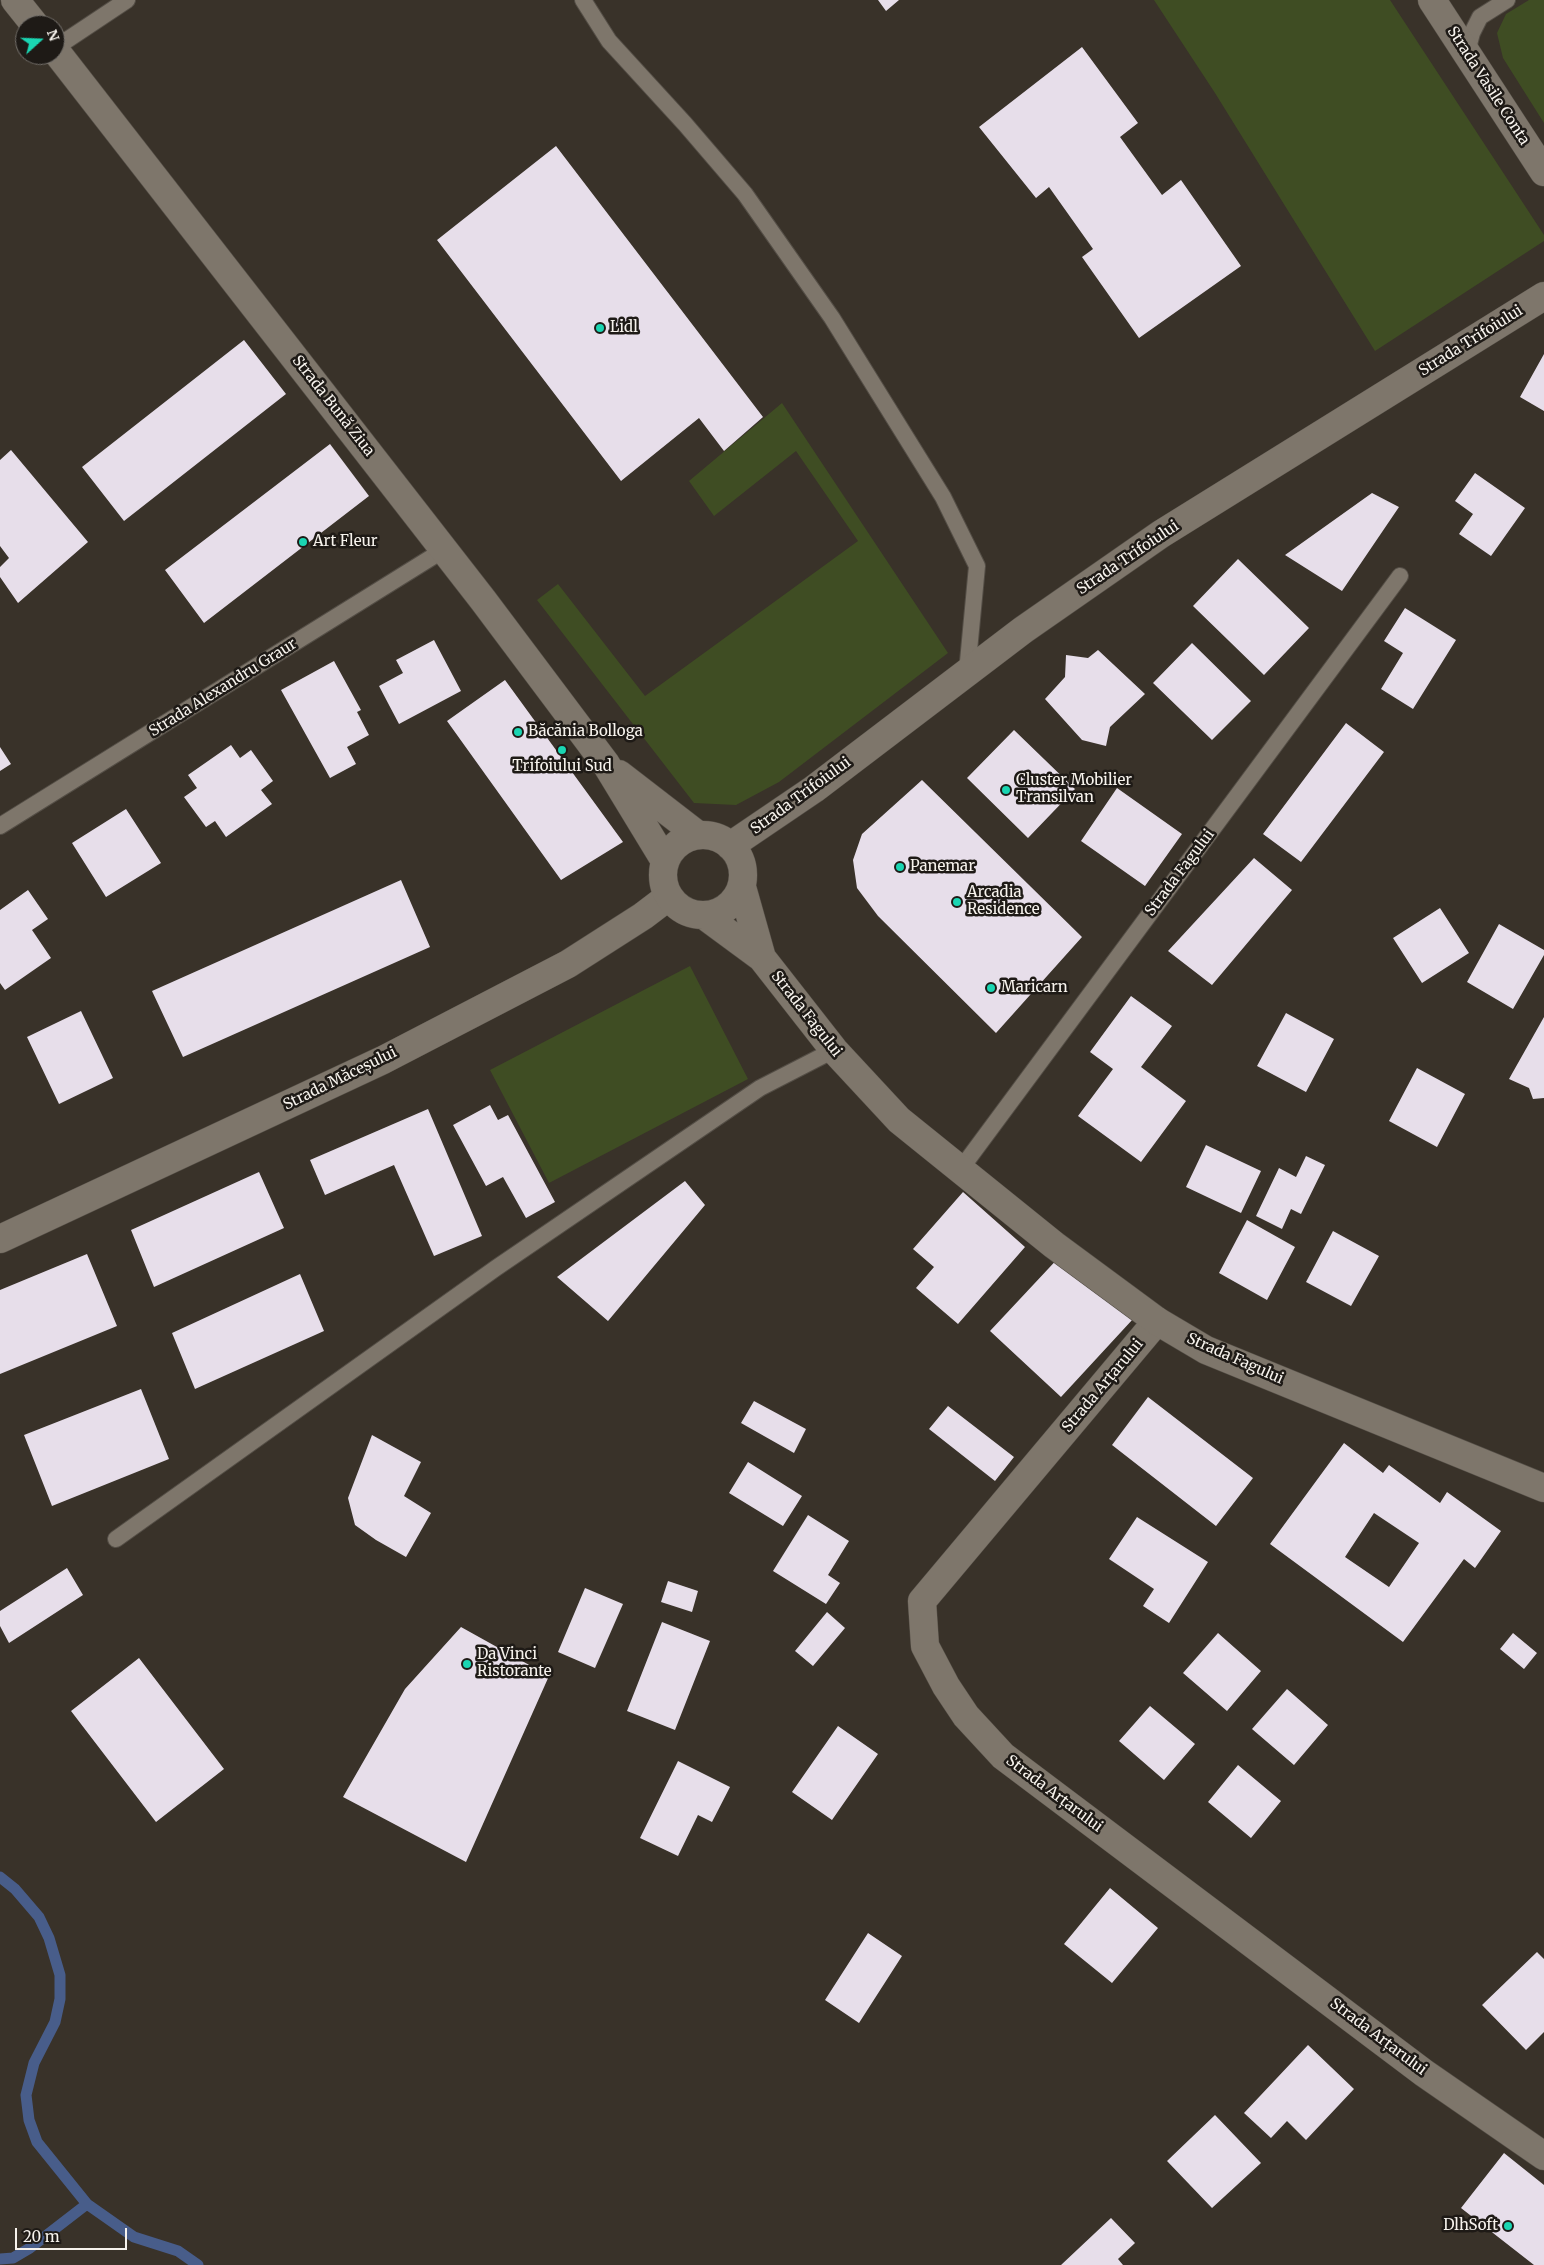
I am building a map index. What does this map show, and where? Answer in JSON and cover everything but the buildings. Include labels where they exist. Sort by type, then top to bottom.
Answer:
[{"type":"street","points":[[15,0],[27,15]]},
{"type":"street","name":"Strada Vasile Conta","points":[[1432,0],[1544,172]]},
{"type":"street","name":"Strada Bună Ziua","points":[[65,62],[445,549],[606,764],[665,861]]},
{"type":"street","name":"Strada Trifoiului","points":[[730,846],[814,789],[1023,630],[1161,534],[1544,296]]},
{"type":"street","name":"Strada Bună Ziua","points":[[606,764],[698,835]]},
{"type":"street","points":[[698,835],[721,839],[730,846],[737,854],[742,865],[742,887],[737,898],[728,907],[717,913],[705,916],[684,911],[668,897],[662,873],[665,861],[678,843],[698,835]]},
{"type":"street","name":"Strada Fagului","points":[[742,887],[762,958]]},
{"type":"street","name":"Strada Măceșului","points":[[0,1239],[383,1060],[568,964],[643,916],[668,897]]},
{"type":"street","name":"Strada Fagului","points":[[705,916],[762,958],[834,1050],[899,1120],[1054,1246],[1158,1321],[1206,1350],[1544,1488]]},
{"type":"street","name":"Strada Arțarului","points":[[1158,1321],[922,1601],[925,1646],[946,1686],[966,1716],[1003,1756],[1424,2073],[1544,2156]]},
{"type":"lane","points":[[65,42],[127,0]]},
{"type":"lane","points":[[583,0],[610,41],[686,124],[745,194],[832,318],[943,497],[977,566],[967,672]]},
{"type":"lane","points":[[1466,52],[1480,17],[1507,0]]},
{"type":"lane","name":"Strada Alexandru Graur","points":[[0,826],[445,549]]},
{"type":"lane","name":"Strada Fagului","points":[[960,1170],[1400,576]]},
{"type":"lane","points":[[116,1539],[496,1268],[760,1088],[834,1050]]},
{"type":"green space","points":[[1154,0],[1390,0],[1544,235],[1544,241],[1375,351],[1215,93]]},
{"type":"green space","points":[[1529,0],[1544,0],[1544,123],[1503,58],[1497,33],[1506,14]]},
{"type":"green space","points":[[782,403],[948,653],[779,782],[736,805],[694,803],[537,600],[558,584],[645,696],[858,541],[796,451],[714,516],[689,481]]},
{"type":"green space","points":[[690,966],[748,1079],[549,1183],[490,1070]]},
{"type":"waterway","points":[[0,1877],[15,1889],[39,1917],[49,1938],[60,1975],[60,1999],[55,2022],[34,2063],[26,2095],[29,2120],[37,2142],[87,2204],[134,2237],[178,2251],[198,2265]]},
{"type":"waterway","points":[[0,2259],[13,2258],[30,2248],[87,2204]]},
{"type":"place","name":"Lidl","points":[[600,328]]},
{"type":"place","name":"Art Fleur","points":[[303,542]]},
{"type":"place","name":"Băcănia Bolloga","points":[[518,732]]},
{"type":"place","name":"Trifoiului Sud","points":[[562,750]]},
{"type":"place","name":"Cluster Mobilier Transilvan","points":[[1006,790]]},
{"type":"place","name":"Panemar","points":[[900,867]]},
{"type":"place","name":"Arcadia Residence","points":[[957,902]]},
{"type":"place","name":"Maricarn","points":[[991,988]]},
{"type":"place","name":"Da Vinci Ristorante","points":[[467,1664]]},
{"type":"place","name":"DlhSoft","points":[[1508,2226]]}]
